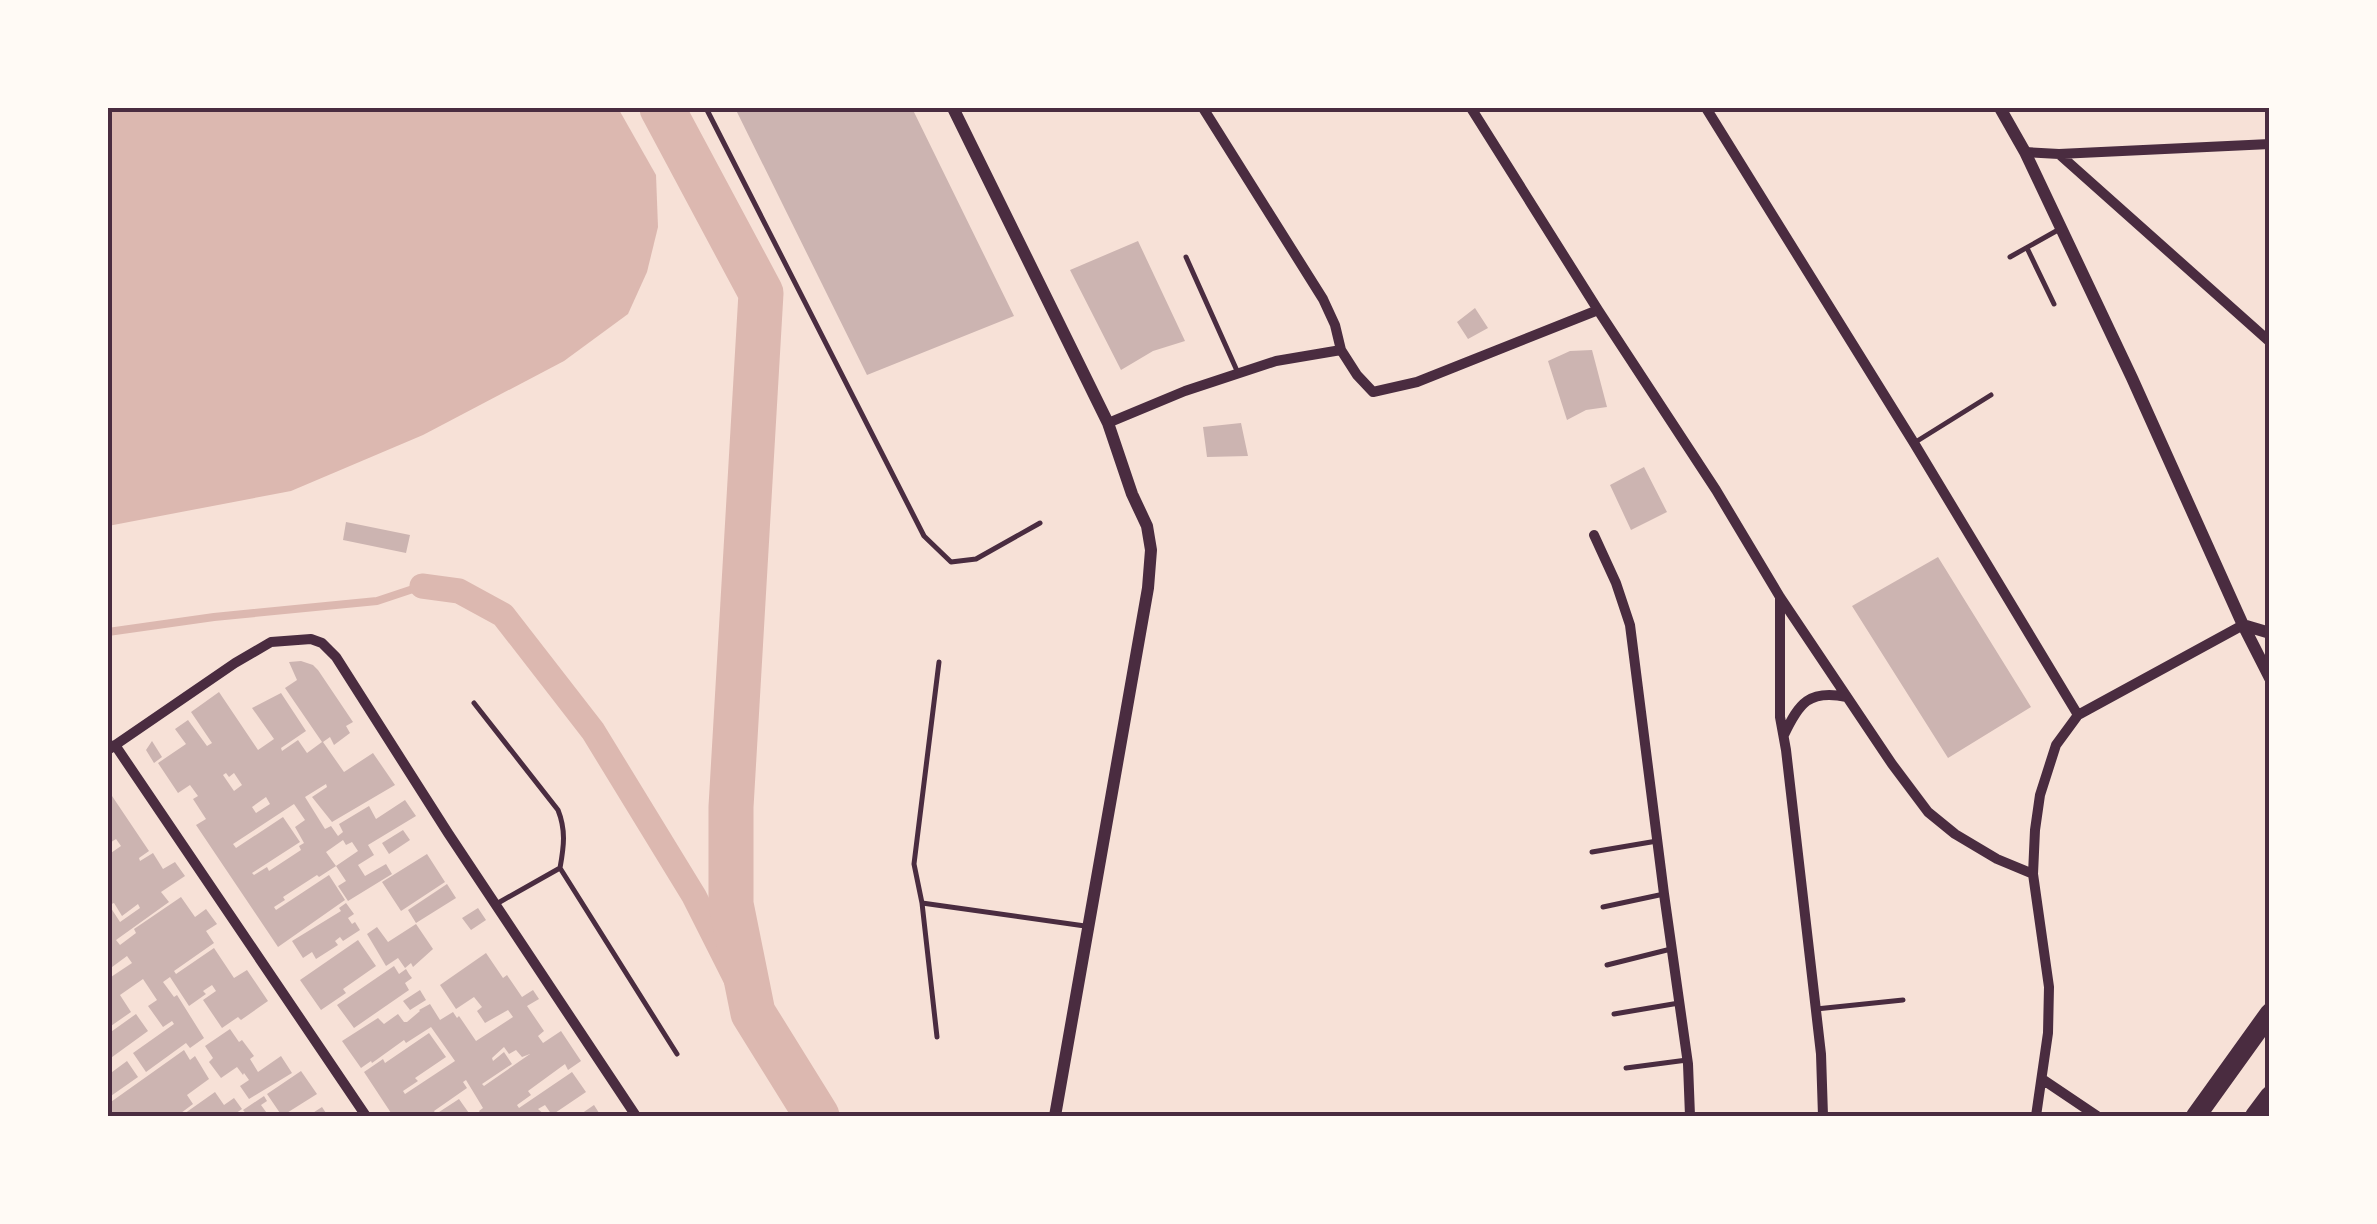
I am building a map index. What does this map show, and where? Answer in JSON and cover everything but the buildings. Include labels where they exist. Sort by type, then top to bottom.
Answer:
[{"type":"highway","points":[[2196,1116],[2269,1013]]},
{"type":"highway","points":[[2255,1116],[2270,1096]]},
{"type":"street","points":[[953,108],[1108,423],[1151,550],[1148,588],[1055,1116]]},
{"type":"street","points":[[1203,108],[1323,299],[1341,350],[1373,392],[1416,382],[1598,310]]},
{"type":"street","points":[[1471,108],[1716,490],[1780,597],[1892,764],[1928,812],[1954,834],[1997,859],[2034,874]]},
{"type":"street","points":[[1706,108],[2078,715]]},
{"type":"street","points":[[2000,108],[2025,152],[2270,678]]},
{"type":"street","points":[[2025,152],[2059,154],[2270,144]]},
{"type":"street","points":[[2059,154],[2270,342]]},
{"type":"street","points":[[1108,423],[1276,361],[1341,350]]},
{"type":"street","points":[[1594,535],[1630,625],[1687,1060],[1690,1116]]},
{"type":"street","points":[[1780,597],[1780,717],[1816,1009],[1824,1116]]},
{"type":"street","points":[[2036,1116],[2048,1033],[2049,987],[2034,874],[2036,830],[2040,796],[2056,744],[2078,715],[2243,625],[2270,634]]},
{"type":"street","points":[[366,1116],[111,747],[271,642],[310,639],[336,657],[636,1116]]},
{"type":"street","points":[[1784,736],[1807,698],[1830,693],[1847,697]]},
{"type":"street","points":[[2042,1079],[2098,1116]]},
{"type":"lane","points":[[706,108],[924,536],[951,562],[976,559],[1040,523]]},
{"type":"lane","points":[[2010,257],[2061,228]]},
{"type":"lane","points":[[2026,248],[2054,304]]},
{"type":"lane","points":[[1186,257],[1238,374]]},
{"type":"lane","points":[[1914,443],[1990,395]]},
{"type":"lane","points":[[937,1037],[914,864],[939,662]]},
{"type":"lane","points":[[474,703],[558,810],[564,825],[560,868],[676,1054]]},
{"type":"lane","points":[[1592,852],[1657,842]]},
{"type":"lane","points":[[496,905],[560,868]]},
{"type":"lane","points":[[1603,907],[1664,894]]},
{"type":"lane","points":[[922,903],[1088,926]]},
{"type":"lane","points":[[1607,965],[1672,950]]},
{"type":"lane","points":[[1816,1009],[1902,1000]]},
{"type":"lane","points":[[1614,1014],[1679,1003]]},
{"type":"lane","points":[[1626,1068],[1687,1060]]},
{"type":"shaded area","points":[[108,108],[618,108],[656,175],[658,227],[647,272],[628,314],[564,361],[423,435],[291,491],[108,526]]},
{"type":"waterway","points":[[662,108],[761,293],[731,807],[731,904],[753,1013],[817,1116]]},
{"type":"waterway","points":[[108,632],[377,601],[422,586]]},
{"type":"waterway","points":[[422,586],[459,591],[503,615],[593,731],[694,896],[753,1013]]}]
